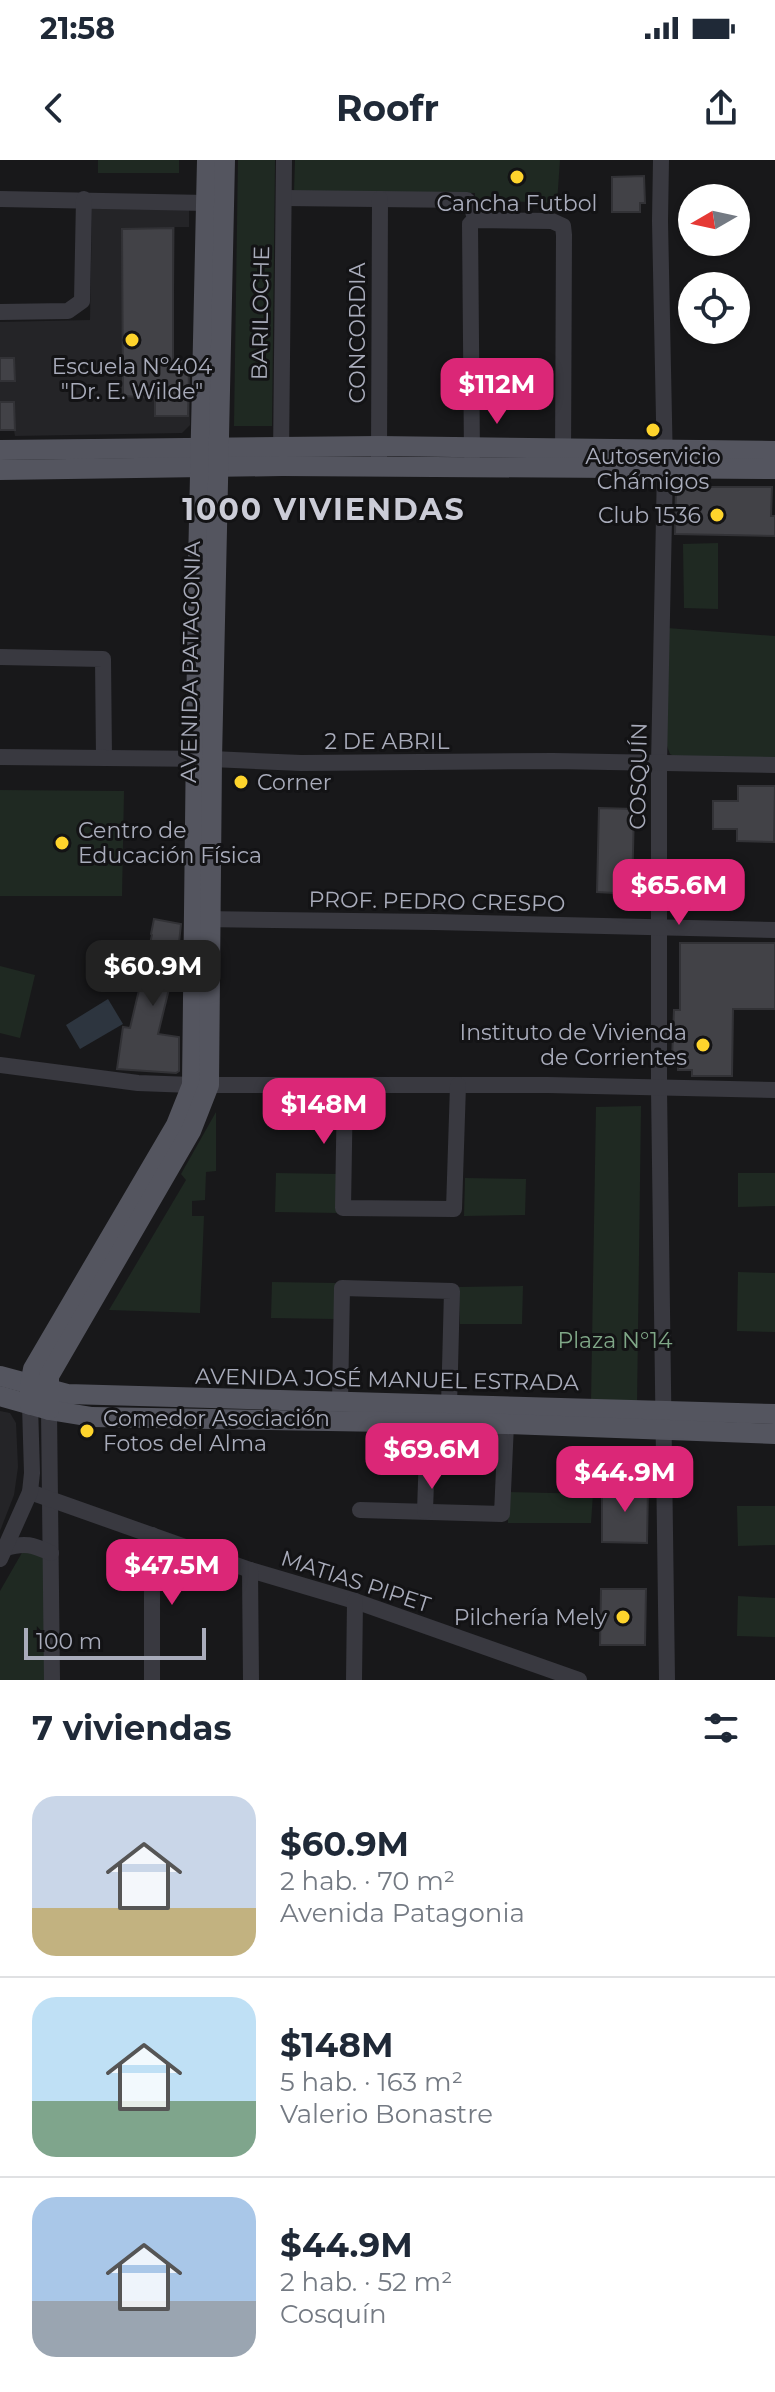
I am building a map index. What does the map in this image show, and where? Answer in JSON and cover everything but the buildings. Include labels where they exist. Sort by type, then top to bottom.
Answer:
[{"type":"main road","name":"AVENIDA PATAGONIA","points":[[207,160],[210,446]]},
{"type":"main road","name":"AVENIDA PATAGONIA","points":[[39,1398],[191,1131],[200,1085],[209,468],[225,160]]},
{"type":"main road","points":[[0,450],[210,446],[281,456],[665,460],[775,469]]},
{"type":"main road","points":[[665,460],[775,451]]},
{"type":"main road","points":[[0,470],[209,468],[281,456]]},
{"type":"main road","name":"AVENIDA JOSÉ MANUEL ESTRADA","points":[[0,1376],[39,1398],[92,1417],[506,1424],[775,1414]]},
{"type":"main road","name":"AVENIDA JOSÉ MANUEL ESTRADA","points":[[0,1396],[39,1398],[67,1394],[449,1406],[662,1420],[775,1434]]},
{"type":"street","name":"BARILOCHE","points":[[281,456],[284,160]]},
{"type":"street","name":"COSQUÍN","points":[[661,160],[665,460],[659,764],[659,1089],[667,1680]]},
{"type":"street","points":[[284,198],[467,200],[472,206],[472,458]]},
{"type":"street","points":[[0,199],[207,203]]},
{"type":"street","points":[[0,312],[68,311],[82,301],[84,199]]},
{"type":"street","name":"CONCORDIA","points":[[379,456],[380,199]]},
{"type":"street","points":[[473,222],[552,221],[563,226],[563,459]]},
{"type":"street","points":[[0,657],[103,659],[104,758]]},
{"type":"street","name":"2 DE ABRIL","points":[[0,757],[301,763],[553,761],[775,765]]},
{"type":"street","name":"PROF. PEDRO CRESPO","points":[[203,919],[775,930]]},
{"type":"street","points":[[0,1065],[138,1083],[548,1085],[775,1090]]},
{"type":"street","points":[[345,1085],[343,1208],[454,1209],[458,1085]]},
{"type":"street","points":[[340,1403],[342,1288],[452,1291],[449,1406]]},
{"type":"street","points":[[3,1554],[30,1492],[39,1398]]},
{"type":"street","points":[[39,1398],[50,1498],[52,1680]]},
{"type":"street","points":[[425,1511],[428,1423]]},
{"type":"street","points":[[360,1510],[502,1514],[506,1424]]},
{"type":"street","name":"MATIAS PIPET","points":[[30,1492],[250,1570],[355,1601],[560,1677],[579,1680]]},
{"type":"street","points":[[152,1535],[152,1680]]},
{"type":"street","points":[[3,1554],[21,1543],[30,1543],[51,1553]]},
{"type":"street","points":[[250,1570],[251,1680]]},
{"type":"street","points":[[354,1680],[355,1601]]},
{"type":"shaded area","points":[[92,207],[189,208],[189,227],[175,227],[173,360],[182,361],[189,368],[190,425],[182,433],[15,436],[14,430],[0,430],[0,322],[90,320]]},
{"type":"shaded area","points":[[108,999],[123,1024],[80,1049],[66,1025]]},
{"type":"shaded area","points":[[0,1411],[10,1413],[16,1423],[18,1467],[14,1495],[0,1531]]},
{"type":"green space","points":[[98,160],[179,160],[179,173],[98,173]]},
{"type":"green space","points":[[238,160],[275,160],[272,426],[234,426]]},
{"type":"green space","points":[[295,160],[560,160],[557,203],[475,200],[475,193],[294,192]]},
{"type":"green space","points":[[718,543],[718,609],[684,608],[683,544]]},
{"type":"green space","points":[[667,628],[775,636],[775,758],[678,758],[670,754],[667,746]]},
{"type":"green space","name":"Centro de Educación Física","points":[[0,790],[124,791],[122,896],[0,896]]},
{"type":"green space","points":[[0,966],[35,975],[20,1038],[0,1033]]},
{"type":"green space","name":"Plaza N°14","points":[[641,1106],[637,1404],[591,1403],[596,1107]]},
{"type":"green space","points":[[216,1112],[216,1171],[206,1172],[205,1200],[192,1201],[192,1216],[204,1216],[200,1313],[109,1310],[186,1180],[181,1174]]},
{"type":"green space","points":[[276,1173],[338,1174],[338,1213],[275,1212]]},
{"type":"green space","points":[[738,1173],[775,1173],[775,1206],[738,1207]]},
{"type":"green space","points":[[465,1178],[526,1179],[525,1215],[464,1216]]},
{"type":"green space","points":[[738,1272],[775,1273],[775,1332],[737,1331]]},
{"type":"green space","points":[[272,1282],[336,1283],[334,1319],[271,1318]]},
{"type":"green space","points":[[523,1286],[522,1324],[460,1324],[459,1287]]},
{"type":"green space","points":[[508,1492],[593,1494],[591,1523],[508,1523]]},
{"type":"green space","points":[[737,1506],[775,1506],[775,1545],[738,1546]]},
{"type":"green space","points":[[23,1551],[48,1552],[45,1680],[0,1680],[0,1591]]},
{"type":"green space","points":[[738,1596],[775,1598],[775,1637],[737,1636]]},
{"type":"place","name":"Cancha Futbol","points":[[517,177]]},
{"type":"place","name":"Escuela Nº404 \"Dr. E. Wilde\"","points":[[132,340]]},
{"type":"place","name":"Autoservicio Chámigos","points":[[653,430]]},
{"type":"place","name":"Club 1536","points":[[717,515]]},
{"type":"place","name":"Corner","points":[[241,782]]},
{"type":"place","name":"Centro de Educación Física","points":[[62,843]]},
{"type":"place","name":"Instituto de Vivienda de Corrientes","points":[[703,1045]]},
{"type":"place","name":"Comedor Asociación Fotos del Alma","points":[[87,1431]]},
{"type":"place","name":"Pilchería Mely","points":[[623,1617]]},
{"type":"district","name":"1000 VIVIENDAS","points":[[324,510]]}]
